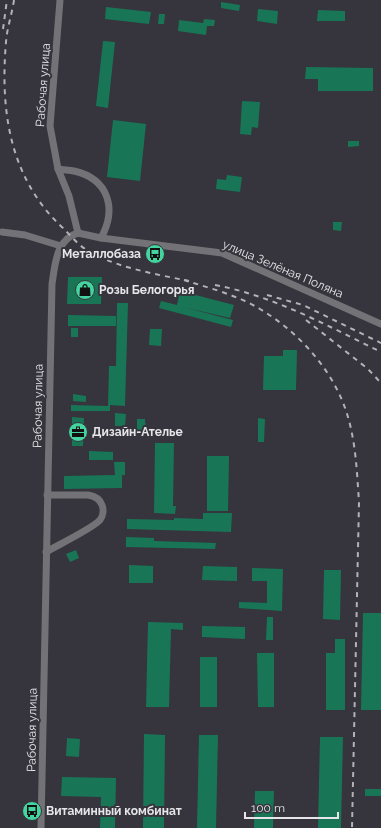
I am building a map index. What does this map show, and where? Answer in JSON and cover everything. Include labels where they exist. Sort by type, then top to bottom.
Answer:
[{"type":"street","name":"Рабочая улица","points":[[60,0],[50,126],[58,170],[69,196],[78,233]]},
{"type":"street","points":[[58,170],[73,171],[84,174],[93,179],[104,190],[108,200],[109,215],[107,227],[101,238]]},
{"type":"street","points":[[2,232],[25,235],[61,246],[71,235],[78,233]]},
{"type":"street","name":"улица Зелёная Поляна","points":[[78,233],[101,238],[222,253],[381,324]]},
{"type":"street","name":"Рабочая улица","points":[[41,828],[52,284],[55,262],[61,246]]},
{"type":"street","points":[[46,552],[95,524],[102,516],[103,511],[102,505],[94,496],[47,495]]},
{"type":"building","points":[[221,2],[240,5],[239,11],[221,8]]},
{"type":"building","points":[[106,7],[151,12],[149,24],[105,19]]},
{"type":"building","points":[[258,9],[278,11],[277,24],[257,21]]},
{"type":"building","points":[[318,10],[345,11],[345,21],[317,21]]},
{"type":"building","points":[[159,14],[165,14],[164,24],[158,24]]},
{"type":"building","points":[[204,19],[215,20],[214,26],[207,26],[206,35],[178,31],[179,20],[203,23]]},
{"type":"building","points":[[103,41],[115,42],[108,108],[96,106]]},
{"type":"building","points":[[306,67],[373,68],[373,91],[318,91],[318,79],[305,79]]},
{"type":"building","points":[[242,101],[260,102],[258,128],[252,127],[251,135],[240,134]]},
{"type":"building","points":[[113,120],[146,124],[140,181],[107,177]]},
{"type":"building","points":[[348,141],[359,141],[359,146],[348,147]]},
{"type":"building","points":[[227,175],[242,177],[240,192],[216,189],[217,179],[226,180]]},
{"type":"building","points":[[333,222],[342,222],[341,231],[333,230]]},
{"type":"building","name":"Розы Белогорья","points":[[68,277],[102,277],[101,304],[67,304]]},
{"type":"building","points":[[180,291],[234,305],[230,318],[183,307],[233,320],[231,327],[159,308],[161,301],[177,305]]},
{"type":"building","points":[[117,303],[128,303],[125,406],[110,405],[110,411],[71,411],[71,405],[108,406],[109,366],[116,366]]},
{"type":"building","points":[[68,315],[116,316],[116,326],[68,326]]},
{"type":"building","points":[[71,328],[78,328],[78,337],[71,337]]},
{"type":"building","points":[[150,329],[162,329],[161,346],[149,345]]},
{"type":"building","points":[[283,350],[297,350],[296,390],[263,390],[264,356],[283,356]]},
{"type":"building","points":[[73,394],[86,396],[86,402],[73,401]]},
{"type":"building","points":[[115,413],[126,414],[125,426],[115,426]]},
{"type":"building","name":"Дизайн-Ателье","points":[[72,417],[84,418],[83,446],[72,446]]},
{"type":"building","points":[[258,418],[265,419],[264,442],[258,442]]},
{"type":"building","points":[[137,419],[145,419],[146,432],[137,432]]},
{"type":"building","points":[[155,443],[174,443],[173,506],[176,506],[175,514],[154,513]]},
{"type":"building","points":[[89,451],[113,452],[113,460],[89,460]]},
{"type":"building","points":[[207,456],[229,456],[228,511],[207,511]]},
{"type":"building","points":[[114,462],[125,462],[125,475],[122,475],[122,488],[64,489],[64,476],[115,475]]},
{"type":"building","points":[[203,513],[232,513],[231,532],[127,529],[127,519],[203,519]]},
{"type":"building","points":[[126,537],[154,538],[154,541],[216,543],[215,549],[126,547]]},
{"type":"building","points":[[76,550],[79,558],[70,562],[66,554]]},
{"type":"building","points":[[129,565],[153,566],[153,583],[129,583]]},
{"type":"building","points":[[203,566],[237,567],[237,581],[202,580]]},
{"type":"building","points":[[252,568],[283,569],[282,611],[239,608],[239,602],[267,603],[267,581],[252,581]]},
{"type":"building","points":[[324,570],[341,570],[340,620],[323,619]]},
{"type":"building","points":[[363,613],[381,613],[381,710],[361,710]]},
{"type":"building","points":[[267,617],[273,617],[273,640],[266,640]]},
{"type":"building","points":[[148,622],[183,623],[183,630],[171,629],[169,707],[146,707]]},
{"type":"building","points":[[202,626],[245,627],[245,639],[202,637]]},
{"type":"building","points":[[335,639],[345,639],[345,710],[326,710],[326,653],[335,653]]},
{"type":"building","points":[[257,653],[274,653],[274,707],[258,707]]},
{"type":"building","points":[[200,657],[217,657],[217,707],[200,707]]},
{"type":"building","points":[[144,734],[165,735],[164,828],[143,828]]},
{"type":"building","points":[[199,735],[218,735],[216,828],[197,828]]},
{"type":"building","points":[[320,737],[343,737],[341,828],[318,828]]},
{"type":"building","points":[[67,738],[80,739],[79,757],[66,756]]},
{"type":"building","points":[[62,777],[116,778],[115,828],[100,828],[101,797],[61,796]]},
{"type":"building","points":[[365,789],[381,789],[381,796],[365,796]]},
{"type":"building","points":[[255,791],[274,791],[273,828],[254,828]]},
{"type":"railway","points":[[3,29],[7,0]]},
{"type":"railway","points":[[14,0],[6,42],[5,94],[7,119],[12,143],[20,166],[31,188],[45,209],[81,246],[88,251],[124,266],[189,281]]},
{"type":"railway","points":[[184,280],[223,292],[251,304],[289,330],[302,342],[325,369],[342,400],[348,417],[357,470],[359,502],[352,828]]},
{"type":"railway","points":[[215,285],[258,296],[279,304],[321,322],[381,352]]},
{"type":"railway","points":[[267,295],[303,305],[381,343]]},
{"type":"railway","points":[[306,320],[368,369],[381,383]]},
{"type":"place","name":"Металлобаза","points":[[155,254]]},
{"type":"place","name":"Розы Белогорья","points":[[85,290]]},
{"type":"place","name":"Дизайн-Ателье","points":[[78,432]]},
{"type":"place","name":"Витаминный комбинат","points":[[32,811]]}]
